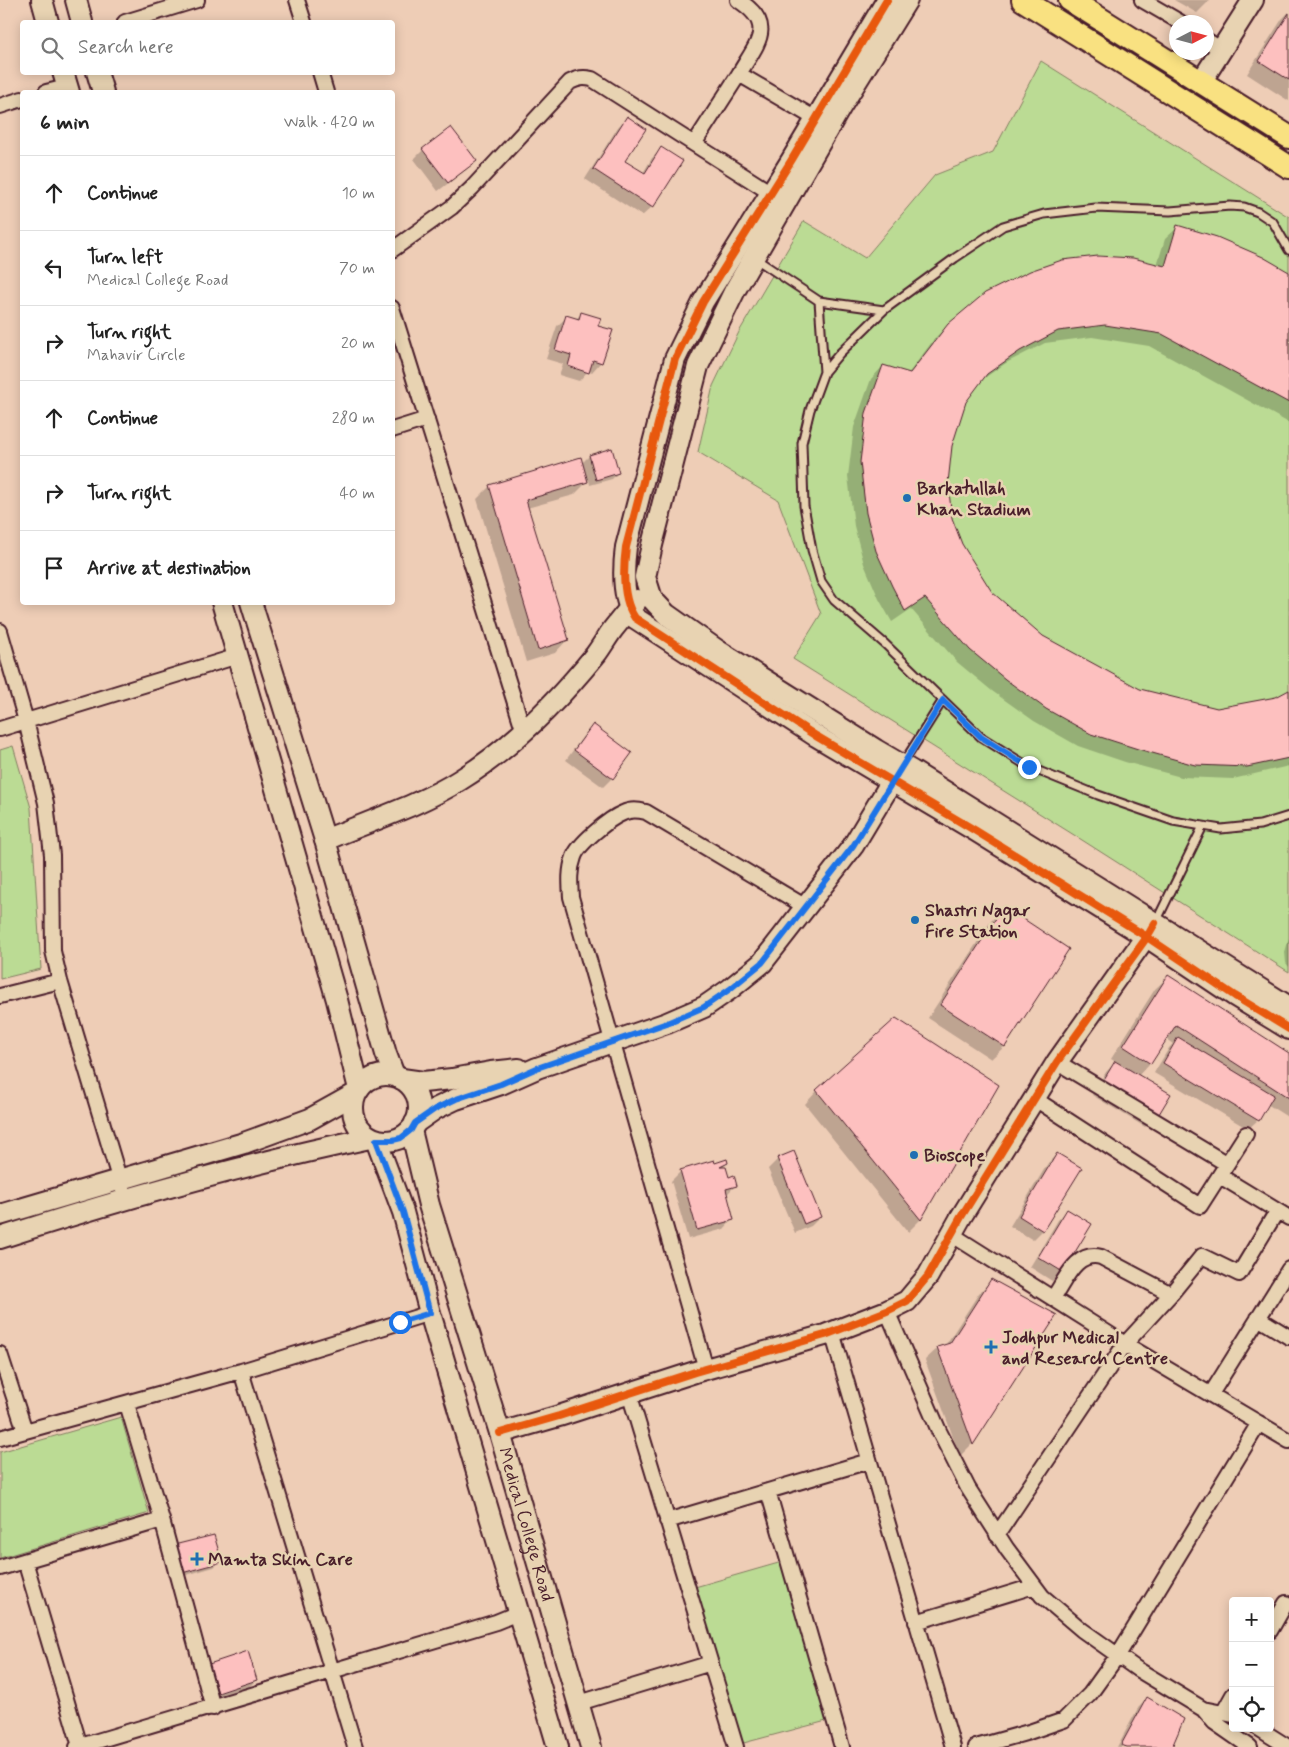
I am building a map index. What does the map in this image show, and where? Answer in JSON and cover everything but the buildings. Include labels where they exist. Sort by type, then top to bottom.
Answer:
[{"type":"main road","points":[[1023,0],[1289,167]]},
{"type":"main road","points":[[1070,0],[1289,137]]},
{"type":"street","points":[[42,0],[47,20]]},
{"type":"street","points":[[76,0],[81,20]]},
{"type":"street","points":[[132,20],[197,0]]},
{"type":"street","points":[[297,0],[303,20]]},
{"type":"street","points":[[887,0],[703,302],[675,359],[626,548],[623,570],[629,610],[635,618],[816,736],[892,782],[1289,1007]]},
{"type":"street","points":[[907,0],[840,108],[735,290],[698,366],[645,577],[652,599],[666,614],[717,650],[902,765],[1151,930],[1235,996],[1289,1030]]},
{"type":"street","points":[[1142,0],[1169,16]]},
{"type":"street","points":[[1214,45],[1253,0]]},
{"type":"street","points":[[694,144],[760,39],[761,29],[757,16],[746,2]]},
{"type":"street","points":[[1201,82],[1209,60]]},
{"type":"street","points":[[739,74],[816,119]]},
{"type":"street","points":[[99,75],[103,90]]},
{"type":"street","points":[[321,75],[325,90]]},
{"type":"street","points":[[395,248],[452,207],[472,188],[570,82],[576,78],[592,79],[771,193]]},
{"type":"street","points":[[51,90],[66,84]]},
{"type":"street","points":[[0,106],[20,100]]},
{"type":"street","points":[[395,318],[524,732]]},
{"type":"street","points":[[395,429],[427,419]]},
{"type":"street","points":[[325,840],[415,803],[459,781],[524,732],[596,654],[613,629],[648,587]]},
{"type":"street","points":[[223,605],[338,1000],[357,1092],[352,1108],[354,1117],[362,1131],[373,1139]]},
{"type":"street","points":[[252,605],[325,840],[386,1054],[398,1077],[410,1085],[416,1094],[419,1114],[413,1127]]},
{"type":"street","points":[[0,630],[26,721],[46,803],[52,855],[53,951],[60,981],[125,1200]]},
{"type":"street","points":[[0,729],[238,656]]},
{"type":"street","points":[[0,1238],[125,1200],[255,1164],[373,1139],[393,1140],[401,1138],[442,1106],[537,1068],[667,1023],[704,1007],[762,963],[853,846],[902,765]]},
{"type":"street","points":[[706,1369],[571,897],[570,878],[574,856],[580,846],[608,822],[623,813],[635,810],[646,812],[806,907]]},
{"type":"street","points":[[500,1433],[832,1332],[887,1311],[907,1300],[928,1276],[951,1234],[1057,1062],[1151,930]]},
{"type":"street","points":[[0,996],[60,981]]},
{"type":"street","points":[[998,1535],[1125,1344],[1171,1294],[1202,1256],[1239,1274],[1283,1215],[1223,1170],[1057,1062]]},
{"type":"street","points":[[0,1216],[244,1143],[310,1119],[357,1092],[367,1080],[376,1076],[384,1074],[423,1082],[491,1072],[537,1068]]},
{"type":"street","points":[[1034,1098],[1200,1206],[1246,1134]]},
{"type":"street","name":"Medical College Road","points":[[413,1127],[428,1205],[500,1433],[591,1747]]},
{"type":"street","name":"Medical College Road","points":[[373,1139],[403,1212],[430,1313],[558,1747]]},
{"type":"street","points":[[951,1234],[1125,1344],[1289,1441]]},
{"type":"street","points":[[1053,1298],[1079,1260],[1087,1255],[1094,1254],[1171,1294]]},
{"type":"street","points":[[1211,1394],[1289,1269]]},
{"type":"street","points":[[887,1311],[939,1431],[968,1488],[998,1535],[1042,1596],[1082,1630],[1137,1669],[1203,1709],[1214,1722],[1250,1747]]},
{"type":"street","points":[[0,1438],[241,1371],[430,1313]]},
{"type":"street","points":[[1258,1318],[1289,1337]]},
{"type":"street","points":[[832,1332],[953,1747]]},
{"type":"street","points":[[0,1354],[25,1431]]},
{"type":"street","points":[[241,1371],[355,1747]]},
{"type":"street","points":[[629,1393],[736,1747]]},
{"type":"street","points":[[126,1404],[162,1520],[213,1708]]},
{"type":"street","points":[[976,1747],[1064,1720],[1090,1694],[1118,1655],[1259,1423]]},
{"type":"street","points":[[667,1521],[869,1461]]},
{"type":"street","points":[[768,1491],[842,1747]]},
{"type":"street","points":[[0,1568],[162,1520]]},
{"type":"street","points":[[25,1561],[79,1746],[213,1708],[496,1622],[518,1613]]},
{"type":"street","points":[[916,1622],[1034,1586]]},
{"type":"street","points":[[1274,1624],[1286,1603]]},
{"type":"street","points":[[578,1703],[711,1663]]},
{"type":"street","points":[[1203,1709],[1228,1714]]},
{"type":"street","points":[[1264,1732],[1288,1747]]},
{"type":"lane","points":[[1289,250],[1273,222],[1258,212],[1244,207],[1230,206],[1170,211],[1096,208],[1044,214],[1003,226],[955,258],[884,310],[859,333],[824,372],[810,410],[802,443],[804,506],[812,550],[821,581],[834,600],[870,630],[981,737],[1029,767],[1098,795],[1173,822],[1221,829],[1260,825],[1289,816]]},
{"type":"lane","points":[[754,257],[819,300],[884,310]]},
{"type":"lane","points":[[819,300],[824,372]]},
{"type":"lane","points":[[902,765],[943,700]]},
{"type":"lane","points":[[1151,930],[1203,826]]},
{"type":"green space","points":[[1041,61],[1289,217],[1289,972],[793,659],[821,614],[778,500],[698,452],[713,386],[739,332],[804,221],[865,258],[935,175],[993,152]]},
{"type":"green space","points":[[13,746],[31,808],[41,969],[0,979],[0,750]]},
{"type":"green space","points":[[121,1417],[149,1513],[0,1558],[0,1452]]},
{"type":"green space","points":[[789,1560],[834,1719],[736,1745],[688,1589]]},
{"type":"cycle path","points":[[887,0],[791,161],[703,302],[675,359],[626,547],[624,584],[631,610],[635,618],[816,736],[976,831],[1147,937],[1235,996],[1289,1029]]},
{"type":"cycle path","points":[[500,1433],[695,1372],[825,1335],[887,1311],[907,1301],[928,1276],[961,1217],[1057,1062],[1147,937],[1155,923]]},
{"type":"place","name":"Barkatullah Khan Stadium","points":[[907,498]]},
{"type":"place","name":"Shastri Nagar Fire Station","points":[[915,920]]},
{"type":"place","name":"Bioscope","points":[[914,1155]]},
{"type":"place","name":"Jodhpur Medical and Research Centre","points":[[991,1347]]},
{"type":"place","name":"Mamta Skin Care","points":[[197,1559]]},
{"type":"route","points":[[400,1322],[430,1313],[403,1212],[376,1140],[385,1141],[401,1138],[411,1130],[415,1123],[435,1109],[456,1099],[501,1084],[537,1068],[667,1023],[704,1007],[730,989],[762,963],[853,846],[943,700],[981,737],[1029,767]]}]
